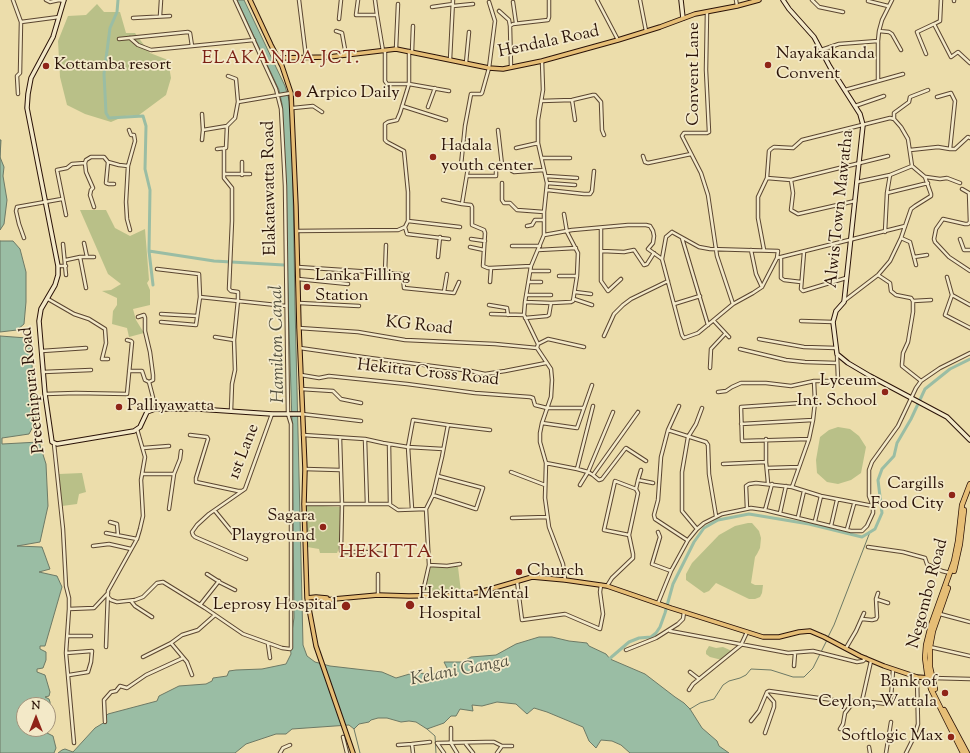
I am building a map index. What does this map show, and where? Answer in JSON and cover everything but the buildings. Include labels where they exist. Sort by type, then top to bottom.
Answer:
[{"type":"highway","name":"Negombo Road","points":[[963,753],[938,704],[930,678],[928,646],[956,554],[962,505],[970,484]]},
{"type":"highway","name":"Negombo Road","points":[[937,614],[957,559],[964,506],[970,491]]},
{"type":"highway","name":"Negombo Road","points":[[930,678],[938,698],[967,753]]},
{"type":"main road","points":[[250,0],[282,66],[290,93],[292,108],[297,232],[299,348],[305,469],[304,504],[307,598],[315,640],[321,661],[353,753]]},
{"type":"main road","name":"Hendala Road","points":[[278,58],[346,55],[396,49],[488,68],[503,69],[542,61],[646,32],[695,14],[737,6],[758,0]]},
{"type":"main road","points":[[282,66],[286,61],[293,58]]},
{"type":"main road","points":[[308,604],[334,599],[378,594],[422,596],[459,595],[480,592],[532,577],[602,584],[671,608],[763,637],[773,637],[802,631],[810,631],[845,649],[893,670],[917,677],[930,678]]},
{"type":"main road","points":[[307,598],[316,597],[334,599]]},
{"type":"street","points":[[13,0],[21,22],[20,73],[17,76],[18,94]]},
{"type":"street","points":[[46,0],[50,2],[64,0]]},
{"type":"street","name":"Preethipura Road","points":[[64,0],[53,37],[31,78],[27,108],[58,266],[58,275],[55,285],[40,314],[45,394],[51,438],[54,444],[69,609],[66,653],[74,743]]},
{"type":"street","points":[[160,16],[161,0]]},
{"type":"street","name":"Elakatawatta Road","points":[[235,0],[279,95],[284,148],[288,414],[291,424],[292,641],[290,649],[268,644]]},
{"type":"street","points":[[299,0],[306,57]]},
{"type":"street","points":[[339,19],[341,0]]},
{"type":"street","points":[[358,0],[356,15],[377,15]]},
{"type":"street","points":[[375,0],[384,51],[387,84],[409,84],[449,91]]},
{"type":"street","points":[[450,60],[453,0]]},
{"type":"street","points":[[510,26],[548,20],[549,0]]},
{"type":"street","points":[[596,0],[618,40]]},
{"type":"street","points":[[640,0],[646,32]]},
{"type":"street","points":[[681,0],[683,18]]},
{"type":"street","points":[[736,0],[737,6]]},
{"type":"street","name":"Alwis Town Mawatha","points":[[783,0],[814,37],[844,91],[855,106],[864,125],[844,302],[836,311],[833,322]]},
{"type":"street","points":[[813,0],[819,7],[843,12]]},
{"type":"street","points":[[878,81],[879,31],[888,6],[892,0]]},
{"type":"street","points":[[926,54],[917,32],[940,21],[941,0]]},
{"type":"street","points":[[868,1],[888,6]]},
{"type":"street","points":[[462,204],[468,168],[462,166],[461,164],[465,126],[471,94],[482,94],[488,68],[495,21],[490,2]]},
{"type":"street","points":[[513,2],[516,24]]},
{"type":"street","points":[[396,49],[398,4]]},
{"type":"street","points":[[432,7],[473,4]]},
{"type":"street","points":[[499,11],[509,20],[511,67]]},
{"type":"street","name":"Convent Lane","points":[[707,12],[706,70],[710,130],[707,133],[683,134],[682,136],[701,173],[708,195],[716,249],[733,304]]},
{"type":"street","points":[[133,18],[170,16]]},
{"type":"street","points":[[21,22],[60,17]]},
{"type":"street","points":[[934,24],[951,57],[958,52],[970,63]]},
{"type":"street","points":[[297,232],[398,230],[405,227],[408,221],[408,192],[404,151],[385,140],[385,124],[397,120],[409,84],[410,51],[413,26]]},
{"type":"street","points":[[336,31],[342,32],[346,55]]},
{"type":"street","points":[[879,31],[889,32],[892,34],[901,50]]},
{"type":"street","points":[[119,40],[188,32],[190,33],[192,46]]},
{"type":"street","points":[[466,63],[468,32]]},
{"type":"street","points":[[130,38],[138,45],[151,50],[254,40]]},
{"type":"street","points":[[821,50],[839,44],[878,41]]},
{"type":"street","points":[[542,61],[543,90],[538,120],[538,143],[546,176],[547,190],[544,212],[544,235],[531,266],[525,302],[525,316],[546,363],[551,369],[551,398],[542,423],[540,442],[546,462],[545,498],[547,517],[549,527],[563,564],[566,580]]},
{"type":"street","points":[[844,91],[903,74]]},
{"type":"street","points":[[202,130],[227,126],[235,118],[238,102],[236,79],[228,76]]},
{"type":"street","points":[[428,107],[435,88]]},
{"type":"street","points":[[844,302],[878,274],[890,261],[901,238],[911,209],[931,196],[925,177],[912,166],[908,139],[894,119],[894,113],[910,102],[910,97],[928,90]]},
{"type":"street","points":[[238,102],[290,93]]},
{"type":"street","points":[[937,98],[951,93],[955,101],[950,149]]},
{"type":"street","points":[[541,101],[572,100],[595,95],[601,102],[602,130],[604,135]]},
{"type":"street","points":[[855,106],[884,96]]},
{"type":"street","points":[[572,100],[575,120]]},
{"type":"street","points":[[292,108],[313,106],[322,112]]},
{"type":"street","points":[[402,106],[446,120]]},
{"type":"street","points":[[202,114],[202,140]]},
{"type":"street","points":[[764,250],[758,218],[758,197],[767,178],[769,151],[774,147],[793,148],[802,140],[890,118],[894,119]]},
{"type":"street","points":[[227,126],[226,148],[224,148],[224,178],[232,188],[229,289],[231,291],[238,292],[234,340],[235,370],[232,384],[231,411]]},
{"type":"street","points":[[129,130],[131,135],[134,135],[135,141],[128,166],[126,202],[127,219],[130,230]]},
{"type":"street","points":[[498,130],[502,165],[509,166],[514,172],[544,170]]},
{"type":"street","points":[[910,150],[938,147],[950,149],[956,148],[968,137],[970,138]]},
{"type":"street","points":[[516,148],[538,143]]},
{"type":"street","points":[[217,149],[224,148]]},
{"type":"street","points":[[643,156],[645,162],[648,163],[691,154]]},
{"type":"street","points":[[767,178],[791,180],[888,156]]},
{"type":"street","points":[[94,207],[90,195],[93,188],[86,172],[86,160],[91,157],[104,158],[108,162],[128,166]]},
{"type":"street","points":[[542,158],[570,158]]},
{"type":"street","points":[[108,162],[106,183],[114,184]]},
{"type":"street","points":[[242,162],[242,174]]},
{"type":"street","points":[[66,215],[57,170],[66,168],[72,164],[85,163]]},
{"type":"street","points":[[857,182],[890,174],[912,166]]},
{"type":"street","points":[[467,176],[496,176],[496,170]]},
{"type":"street","points":[[547,190],[590,194],[592,191],[594,171]]},
{"type":"street","points":[[224,174],[250,174]]},
{"type":"street","points":[[885,232],[887,193],[890,174]]},
{"type":"street","points":[[546,176],[577,178]]},
{"type":"street","points":[[925,177],[940,180],[947,178],[960,183]]},
{"type":"street","points":[[791,180],[793,193],[791,210],[794,213],[798,214],[855,201]]},
{"type":"street","points":[[502,183],[502,200],[504,203],[510,203],[517,210],[544,212]]},
{"type":"street","points":[[547,183],[575,185]]},
{"type":"street","points":[[887,193],[928,183]]},
{"type":"street","points":[[962,189],[969,193],[970,222],[968,224],[964,224],[943,219],[936,229],[934,239],[948,257],[970,271]]},
{"type":"street","points":[[24,238],[16,211],[17,207],[62,199]]},
{"type":"street","points":[[443,200],[471,205],[472,225],[484,230],[485,233],[483,266],[488,268],[531,266]]},
{"type":"street","points":[[525,302],[571,302],[574,299],[578,253],[566,232],[564,214]]},
{"type":"street","points":[[527,226],[532,225],[535,220],[544,220]]},
{"type":"street","points":[[408,221],[460,227]]},
{"type":"street","points":[[544,235],[628,225],[646,225],[650,226],[654,236],[652,243],[648,248],[662,259]]},
{"type":"street","points":[[776,258],[781,258],[905,226]]},
{"type":"street","points":[[405,227],[407,234],[449,239]]},
{"type":"street","points":[[601,229],[601,281],[608,291],[621,280]]},
{"type":"street","points":[[672,232],[682,237],[699,247],[716,249],[778,250],[776,258],[762,287],[733,304],[698,333],[684,338],[662,259],[666,237],[668,234],[672,232]]},
{"type":"street","points":[[682,237],[708,325]]},
{"type":"street","points":[[438,256],[440,238]]},
{"type":"street","points":[[901,238],[910,242],[916,265]]},
{"type":"street","points":[[471,239],[485,241]]},
{"type":"street","points":[[960,239],[964,250],[970,250]]},
{"type":"street","points":[[84,243],[86,257]]},
{"type":"street","points":[[63,244],[66,260],[66,275]]},
{"type":"street","points":[[385,273],[386,245]]},
{"type":"street","points":[[512,246],[540,246]]},
{"type":"street","points":[[470,247],[484,250]]},
{"type":"street","points":[[538,250],[576,248]]},
{"type":"street","points":[[602,251],[624,252],[634,250],[644,265],[647,264],[654,253]]},
{"type":"street","points":[[751,250],[756,274],[762,287]]},
{"type":"street","points":[[804,252],[801,290],[846,278]]},
{"type":"street","points":[[914,257],[928,255]]},
{"type":"street","points":[[66,260],[80,257],[94,257]]},
{"type":"street","points":[[80,257],[86,288]]},
{"type":"street","points":[[781,258],[781,278],[784,280],[801,282]]},
{"type":"street","points":[[58,266],[66,266]]},
{"type":"street","points":[[298,267],[402,274],[404,288],[454,293],[459,282]]},
{"type":"street","points":[[490,282],[491,268]]},
{"type":"street","points":[[156,269],[199,274],[200,297],[196,325],[161,322]]},
{"type":"street","points":[[531,271],[549,271]]},
{"type":"street","points":[[444,292],[447,274]]},
{"type":"street","points":[[878,274],[890,283],[891,291],[896,295],[910,298],[913,301],[931,300]]},
{"type":"street","points":[[559,276],[577,276]]},
{"type":"street","points":[[948,277],[952,295],[945,315],[970,328]]},
{"type":"street","points":[[298,279],[348,284]]},
{"type":"street","points":[[604,336],[614,314],[623,305],[631,299],[668,281]]},
{"type":"street","points":[[529,282],[541,282]]},
{"type":"street","points":[[575,292],[591,294]]},
{"type":"street","points":[[526,295],[551,295]]},
{"type":"street","points":[[952,295],[970,305]]},
{"type":"street","points":[[674,304],[700,296]]},
{"type":"street","points":[[200,297],[286,306]]},
{"type":"street","points":[[48,299],[74,314],[89,319],[105,329],[106,343],[102,359],[108,359]]},
{"type":"street","points":[[574,299],[592,305]]},
{"type":"street","points":[[913,301],[913,312],[908,342],[903,353],[902,366],[921,381]]},
{"type":"street","points":[[298,303],[359,306]]},
{"type":"street","points":[[491,314],[547,316],[551,303]]},
{"type":"street","points":[[490,305],[507,308],[508,315]]},
{"type":"street","points":[[161,314],[197,316]]},
{"type":"street","points":[[138,317],[144,315],[145,318],[145,331],[153,375],[153,380],[149,382]]},
{"type":"street","points":[[714,321],[729,337]]},
{"type":"street","points":[[718,392],[726,391],[741,383],[766,383],[791,386],[814,381],[837,381],[837,354],[833,322],[801,321]]},
{"type":"street","name":"KG Road","points":[[299,328],[358,332],[405,340],[538,346],[548,339],[584,347]]},
{"type":"street","points":[[710,368],[712,349],[725,334]]},
{"type":"street","points":[[215,337],[234,340]]},
{"type":"street","points":[[759,338],[804,347],[836,348]]},
{"type":"street","points":[[45,394],[126,394],[132,342],[131,340],[127,340]]},
{"type":"street","points":[[42,352],[86,348]]},
{"type":"street","points":[[299,348],[485,374],[546,363]]},
{"type":"street","points":[[740,349],[786,360],[837,363]]},
{"type":"street","points":[[658,603],[671,571],[688,540],[704,523],[716,516],[731,511],[746,509],[765,510],[831,526],[859,532],[862,531],[873,513],[869,496],[869,470],[872,462],[898,426],[921,381],[940,368],[970,353]]},
{"type":"street","points":[[837,354],[848,363],[927,405],[946,417],[970,440]]},
{"type":"street","points":[[43,372],[91,370]]},
{"type":"street","points":[[129,371],[142,371],[145,380],[149,382],[156,409]]},
{"type":"street","name":"Hekitta Cross Road","points":[[300,375],[319,378],[329,376],[474,393],[530,397],[533,398],[534,405],[547,408]]},
{"type":"street","points":[[792,487],[813,420],[815,402],[814,381]]},
{"type":"street","points":[[542,423],[577,428],[592,385]]},
{"type":"street","points":[[301,389],[333,391],[341,399],[361,403]]},
{"type":"street","points":[[808,439],[766,439],[742,441],[741,409],[743,406],[815,402]]},
{"type":"street","points":[[577,469],[593,406]]},
{"type":"street","points":[[679,406],[668,430],[661,457],[658,500],[654,515],[655,519],[688,540]]},
{"type":"street","points":[[547,408],[583,408]]},
{"type":"street","points":[[697,529],[682,511],[682,472],[688,437],[696,424],[702,408]]},
{"type":"street","points":[[54,444],[127,433],[140,427],[147,412],[156,409],[198,409],[272,414],[302,414],[361,421]]},
{"type":"street","points":[[580,485],[588,472],[613,412]]},
{"type":"street","points":[[592,475],[638,412]]},
{"type":"street","name":"1st Lane","points":[[246,559],[192,535],[197,525],[242,491],[247,484],[272,414]]},
{"type":"street","points":[[412,509],[408,447],[413,420],[490,430]]},
{"type":"street","points":[[741,424],[813,420]]},
{"type":"street","points":[[422,596],[429,565],[426,509],[438,476],[448,425]]},
{"type":"street","points":[[106,647],[108,593],[111,584],[137,539],[143,513],[142,474],[145,461],[143,448],[137,429]]},
{"type":"street","points":[[668,430],[706,442],[708,445],[709,474],[716,516]]},
{"type":"street","points":[[190,435],[208,438],[196,482],[242,491]]},
{"type":"street","points":[[303,435],[365,439],[408,447],[443,449]]},
{"type":"street","points":[[340,438],[342,504],[341,551],[383,554]]},
{"type":"street","points":[[365,439],[367,504]]},
{"type":"street","points":[[765,510],[770,484],[766,462],[766,439]]},
{"type":"street","points":[[389,444],[390,505]]},
{"type":"street","points":[[143,448],[169,446]]},
{"type":"street","points":[[546,462],[588,472],[599,480],[625,448],[646,461]]},
{"type":"street","points":[[169,509],[174,474],[180,459],[181,451]]},
{"type":"street","points":[[723,464],[766,462]]},
{"type":"street","points":[[767,468],[799,467]]},
{"type":"street","points":[[305,469],[340,470]]},
{"type":"street","points":[[607,586],[616,573],[633,558],[634,554],[629,535],[638,493],[636,488],[641,470]]},
{"type":"street","points":[[511,472],[545,484]]},
{"type":"street","points":[[142,474],[174,474]]},
{"type":"street","points":[[432,495],[476,509],[483,488],[438,476]]},
{"type":"street","points":[[638,480],[653,484]]},
{"type":"street","points":[[629,535],[604,530],[615,481],[636,488]]},
{"type":"street","points":[[746,509],[747,485],[756,483],[792,487],[837,500],[872,506]]},
{"type":"street","points":[[780,513],[786,486]]},
{"type":"street","points":[[798,517],[804,491]]},
{"type":"street","points":[[815,522],[821,496]]},
{"type":"street","points":[[831,526],[837,500]]},
{"type":"street","points":[[304,504],[367,504],[390,505],[398,510],[426,509]]},
{"type":"street","points":[[847,529],[854,504]]},
{"type":"street","points":[[215,511],[232,533]]},
{"type":"street","points":[[512,518],[547,517]]},
{"type":"street","points":[[110,522],[117,524],[118,535]]},
{"type":"street","points":[[658,532],[660,537],[652,564],[671,571]]},
{"type":"street","points":[[106,533],[137,539]]},
{"type":"street","points":[[93,546],[109,544],[131,549]]},
{"type":"street","points":[[868,548],[904,552],[925,558],[927,564],[950,573]]},
{"type":"street","points":[[429,565],[447,566],[460,564]]},
{"type":"street","points":[[208,574],[235,590]]},
{"type":"street","points":[[378,574],[378,594]]},
{"type":"street","points":[[200,604],[219,581]]},
{"type":"street","points":[[517,581],[522,620],[565,614],[600,630],[603,614],[600,592],[602,584]]},
{"type":"street","points":[[108,597],[117,602],[132,601],[143,597],[157,583],[161,582],[200,604],[243,634],[268,644],[270,658]]},
{"type":"street","points":[[69,609],[94,608],[108,593]]},
{"type":"street","points":[[862,619],[876,619],[876,599],[878,593]]},
{"type":"street","points":[[876,599],[888,602]]},
{"type":"street","points":[[132,601],[135,606],[152,617]]},
{"type":"street","points":[[626,650],[656,638],[678,624],[683,620],[684,612]]},
{"type":"street","points":[[845,649],[856,631],[864,613]]},
{"type":"street","points":[[937,614],[970,622]]},
{"type":"street","points":[[143,657],[171,644],[182,635],[198,630],[215,615]]},
{"type":"street","points":[[670,631],[788,653],[809,651],[857,662],[863,662],[866,658]]},
{"type":"street","points":[[689,690],[699,679],[741,645],[747,631]]},
{"type":"street","points":[[68,636],[91,636]]},
{"type":"street","points":[[171,644],[188,663],[192,675]]},
{"type":"street","points":[[928,646],[970,656]]},
{"type":"street","points":[[66,653],[92,651],[88,672],[69,675]]},
{"type":"street","points":[[794,666],[795,653]]},
{"type":"street","points":[[105,722],[104,700],[111,692],[116,691],[120,686],[126,688],[146,675],[183,658]]},
{"type":"street","points":[[860,702],[872,661]]},
{"type":"street","points":[[751,721],[759,711],[769,691],[840,701],[889,703],[893,670]]},
{"type":"street","points":[[690,672],[699,679]]},
{"type":"street","points":[[906,753],[914,737],[918,724],[917,677]]},
{"type":"street","points":[[930,678],[970,679]]},
{"type":"street","points":[[765,733],[774,707],[774,702],[767,694]]},
{"type":"street","points":[[840,729],[843,724],[845,713],[852,704],[860,702]]},
{"type":"street","points":[[886,753],[891,722]]},
{"type":"street","points":[[451,728],[451,744],[457,753]]},
{"type":"street","points":[[343,737],[347,753]]},
{"type":"street","points":[[398,745],[430,742]]},
{"type":"street","points":[[444,753],[437,744],[494,742],[502,746],[512,746]]},
{"type":"street","points":[[466,743],[473,753]]},
{"type":"street","points":[[412,744],[413,753]]},
{"type":"street","points":[[280,753],[284,748],[290,746]]},
{"type":"street","points":[[497,753],[502,746]]},
{"type":"street","points":[[869,747],[870,753]]},
{"type":"shaded area","points":[[97,4],[104,12],[120,12],[126,33],[135,33],[150,53],[168,60],[171,78],[166,95],[139,115],[125,116],[111,122],[85,114],[67,105],[60,77],[58,41],[68,16],[86,15]]},
{"type":"shaded area","points":[[80,210],[106,210],[115,228],[130,236],[145,229],[149,280],[147,283],[150,290],[150,305],[133,309],[136,320],[144,333],[129,337],[127,328],[112,324],[113,311],[117,305],[117,298],[102,291],[111,290],[121,284],[108,274]]},
{"type":"shaded area","points":[[838,427],[850,429],[859,436],[866,447],[861,473],[851,480],[838,484],[827,482],[817,473],[816,460],[820,437],[829,430]]},
{"type":"shaded area","points":[[82,473],[86,492],[79,494],[77,504],[62,506],[59,474]]},
{"type":"shaded area","name":"Sagara Playground","points":[[306,505],[340,507],[339,548],[337,553],[320,553],[319,549],[307,547]]},
{"type":"shaded area","points":[[752,523],[759,531],[761,538],[760,548],[755,557],[751,583],[755,585],[763,585],[760,597],[749,599],[716,583],[709,591],[704,593],[686,580],[686,574],[692,563],[719,535],[735,526]]},
{"type":"shaded area","points":[[431,567],[458,567],[461,592],[424,594]]},
{"type":"shaded area","points":[[709,646],[716,648],[723,647],[732,651],[722,660],[710,657],[706,654]]},
{"type":"water","name":"Kelani Ganga","points":[[237,0],[244,0],[285,86],[290,103],[292,130],[303,645],[307,656],[315,662],[330,666],[382,672],[396,678],[413,673],[439,674],[448,670],[444,662],[462,662],[471,657],[496,655],[516,644],[539,637],[552,637],[587,643],[589,646],[606,654],[610,659],[645,674],[684,703],[690,709],[702,728],[717,741],[719,746],[729,753],[630,753],[621,745],[612,741],[601,740],[596,748],[589,741],[583,727],[534,708],[527,714],[516,704],[497,702],[482,706],[472,705],[473,711],[460,709],[456,716],[451,716],[444,723],[427,729],[416,722],[401,722],[387,718],[378,718],[359,724],[354,729],[349,725],[292,729],[286,734],[276,734],[246,744],[235,753],[58,753],[65,749],[73,752],[95,728],[105,722],[105,717],[108,714],[157,701],[159,696],[179,686],[206,684],[212,681],[213,678],[227,676],[229,671],[262,669],[286,664],[291,654],[290,645],[294,618],[292,423],[282,104],[279,90]]},
{"type":"water","points":[[0,157],[4,167],[3,176],[7,200],[4,224],[0,230]]},
{"type":"water","points":[[0,241],[13,241],[20,249],[26,272],[26,302],[24,324],[17,330],[0,332]]},
{"type":"water","points":[[0,336],[27,338],[31,350],[36,421],[29,434],[2,438],[2,444],[39,442],[46,464],[48,506],[40,542],[17,546],[42,547],[50,569],[39,572],[57,576],[62,587],[45,646],[40,646],[40,649],[46,652],[46,660],[43,668],[37,669],[37,672],[45,675],[50,692],[49,696],[16,697],[16,737],[53,737],[56,748],[54,753],[0,753]]},
{"type":"waterway","points":[[118,0],[117,12],[110,28],[104,74],[106,113],[109,118],[143,116],[146,126],[145,169],[150,190],[149,251],[153,285]]},
{"type":"waterway","points":[[149,251],[214,261],[284,265]]},
{"type":"waterway","points":[[608,660],[629,642],[639,638],[651,637],[656,633],[665,613],[673,584],[694,542],[704,528],[718,520],[749,514],[809,524],[862,537],[875,529],[882,513],[878,480],[882,469],[894,456],[897,443],[911,419],[925,389],[950,369],[970,359]]},
{"type":"waterway","points":[[828,637],[870,532]]},
{"type":"waterway","points":[[690,709],[700,703],[714,699],[723,685],[729,681],[746,675],[751,669],[771,670],[793,677],[804,677],[813,668],[827,640]]},
{"type":"waterway","points":[[354,729],[360,753]]},
{"type":"waterway","points":[[427,729],[435,736],[436,753]]},
{"type":"place","name":"Nayakakanda Convent","points":[[768,65]]},
{"type":"place","name":"Kottamba resort","points":[[46,66]]},
{"type":"place","name":"Arpico Daily","points":[[298,94]]},
{"type":"place","name":"Hadala youth center","points":[[433,157]]},
{"type":"place","name":"Lanka Filling Station","points":[[307,287]]},
{"type":"place","name":"Lyceum Int. School","points":[[885,392]]},
{"type":"place","name":"Palliyawatta","points":[[119,407]]},
{"type":"place","name":"Cargills Food City","points":[[952,495]]},
{"type":"place","name":"Sagara Playground","points":[[323,527]]},
{"type":"place","name":"Church","points":[[519,572]]},
{"type":"place","name":"Hekitta Mental Hospital","points":[[410,605]]},
{"type":"place","name":"Leprosy Hospital","points":[[346,606]]},
{"type":"place","name":"Bank of Ceylon, Wattala","points":[[945,693]]},
{"type":"place","name":"Softlogic Max","points":[[951,737]]},
{"type":"district","name":"ELAKANDA JCT.","points":[[281,60]]},
{"type":"district","name":"HEKITTA","points":[[386,554]]},
{"type":"water label","name":"Hamilton Canal","points":[[279,344]]}]
